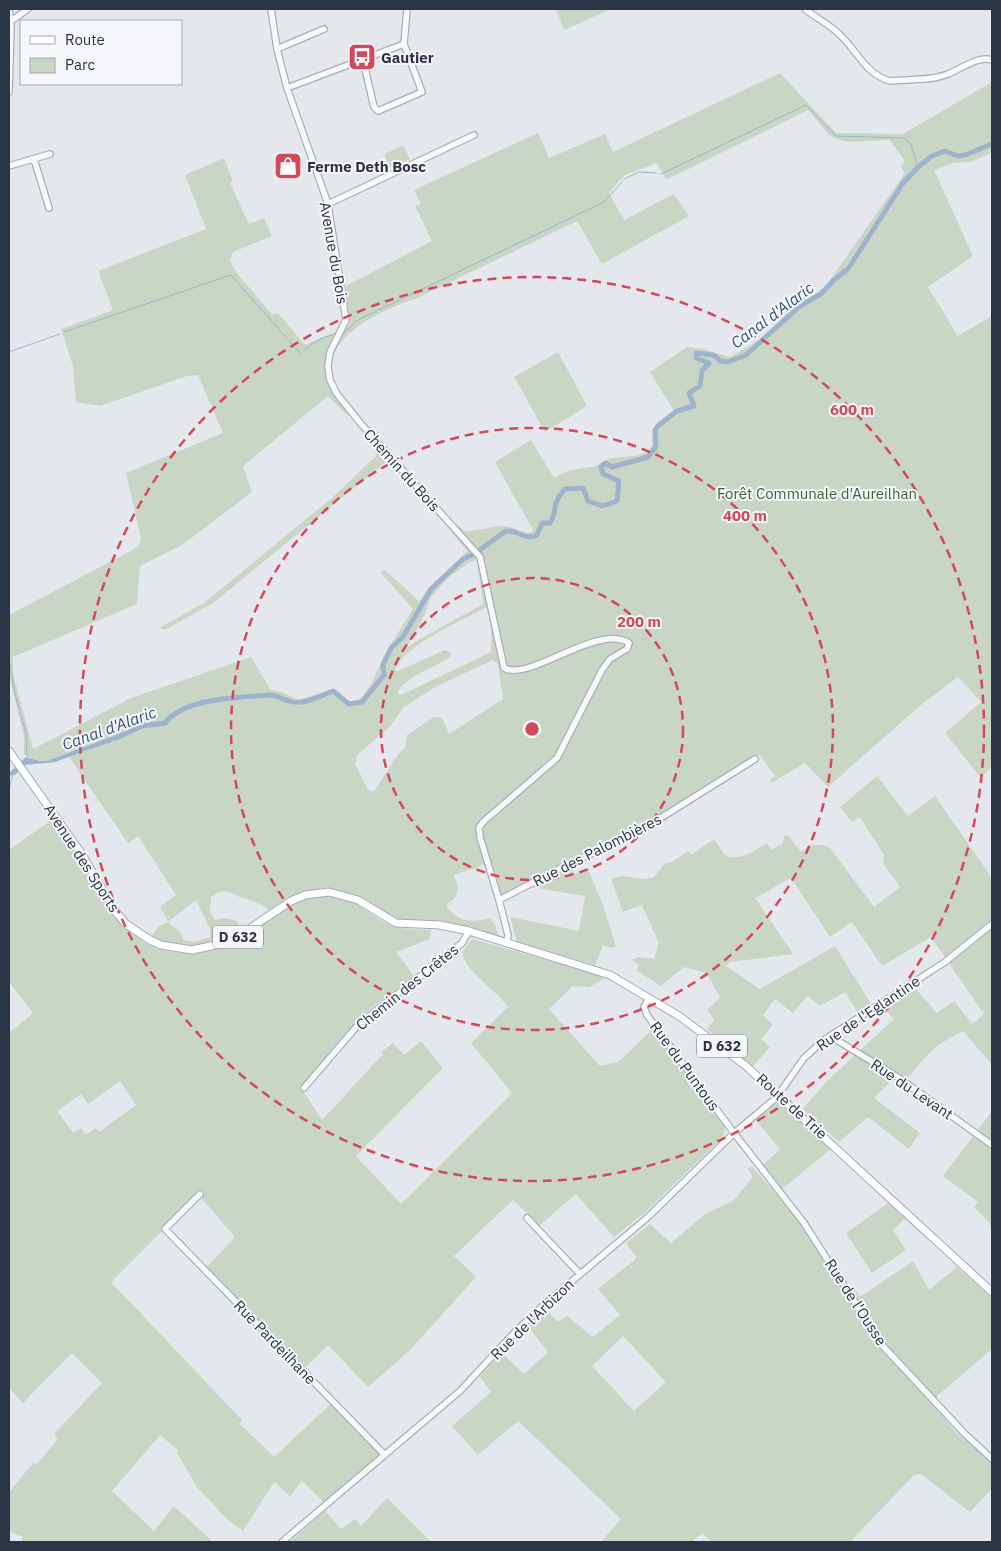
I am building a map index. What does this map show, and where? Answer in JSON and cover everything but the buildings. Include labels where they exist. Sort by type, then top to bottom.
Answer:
[{"type":"main road","name":"Avenue des Sports","points":[[9,751],[81,853],[115,911],[137,933],[161,945],[192,950],[220,944],[237,937],[291,901],[305,895],[329,892],[354,898],[396,923],[447,926],[469,931]]},
{"type":"main road","name":"D 632","points":[[469,931],[507,942]]},
{"type":"main road","name":"Route de Trie","points":[[507,942],[610,975],[679,1016],[718,1043],[779,1095],[992,1292]]},
{"type":"street","points":[[9,9],[11,21],[9,92]]},
{"type":"street","points":[[11,21],[28,9]]},
{"type":"street","name":"Avenue du Bois","points":[[271,9],[277,49],[287,88],[328,204],[346,320],[330,352],[328,366],[330,380]]},
{"type":"street","points":[[363,60],[374,107],[378,111],[422,92],[404,44],[407,9]]},
{"type":"street","points":[[805,9],[840,34],[874,75],[883,79],[937,78],[979,60],[988,58],[992,60]]},
{"type":"street","points":[[277,49],[324,30]]},
{"type":"street","points":[[287,88],[404,44]]},
{"type":"street","points":[[328,204],[474,135]]},
{"type":"street","points":[[9,166],[50,154]]},
{"type":"street","points":[[34,159],[49,208]]},
{"type":"street","name":"Chemin du Bois","points":[[330,380],[337,394],[362,425],[479,556],[504,668],[516,671],[583,646],[612,639],[629,643],[627,650],[610,659],[602,670],[557,758],[479,828],[499,900]]},
{"type":"street","name":"Rue des Palombières","points":[[499,900],[563,867],[640,831],[755,759]]},
{"type":"street","points":[[499,900],[508,935],[507,942]]},
{"type":"street","name":"Rue de l'Eglantine","points":[[779,1095],[804,1058],[830,1036],[945,962],[992,924]]},
{"type":"street","name":"Chemin des Crêtes","points":[[304,1088],[358,1025],[452,951],[462,942],[469,931]]},
{"type":"street","name":"Rue du Puntous","points":[[649,998],[644,1007],[647,1015],[734,1133]]},
{"type":"street","name":"Rue du Levant","points":[[830,1036],[898,1078],[992,1145]]},
{"type":"street","name":"Rue de l'Arbizon","points":[[282,1542],[460,1391],[514,1333],[648,1217],[734,1133],[779,1095]]},
{"type":"street","name":"Rue de l'Ousse","points":[[734,1133],[804,1223],[882,1345],[965,1434],[992,1459]]},
{"type":"street","name":"Rue Pardeilhane","points":[[200,1194],[165,1229],[385,1455]]},
{"type":"street","points":[[527,1218],[580,1274]]},
{"type":"green space","points":[[556,9],[611,9],[564,30]]},
{"type":"green space","name":"Forêt Communale d'Aureilhan","points":[[780,73],[836,133],[903,134],[992,82],[992,153],[970,162],[954,163],[934,170],[973,256],[928,287],[958,336],[992,316],[992,766],[981,778],[945,733],[981,702],[958,677],[922,704],[828,787],[805,763],[771,783],[769,781],[775,776],[760,755],[672,809],[567,861],[575,874],[588,870],[603,905],[616,947],[611,948],[603,945],[595,965],[517,942],[510,917],[579,931],[585,896],[519,885],[500,895],[483,864],[454,876],[458,889],[454,899],[446,905],[455,915],[465,920],[490,918],[495,924],[499,937],[396,920],[355,895],[340,890],[322,889],[296,897],[269,910],[258,903],[223,891],[211,897],[210,912],[215,920],[225,918],[237,921],[242,930],[208,943],[186,946],[163,942],[152,936],[158,927],[168,922],[160,907],[176,895],[138,836],[128,843],[69,757],[121,738],[119,734],[47,761],[41,761],[24,754],[24,736],[9,675],[9,615],[138,547],[141,539],[126,473],[223,433],[198,375],[187,376],[100,406],[76,402],[73,366],[61,329],[113,310],[98,271],[206,229],[185,175],[224,158],[233,181],[230,183],[249,224],[264,218],[272,236],[233,252],[230,260],[235,271],[270,312],[273,315],[278,313],[305,345],[337,331],[342,333],[350,324],[344,287],[432,241],[415,206],[421,204],[414,190],[538,133],[549,158],[605,134],[613,152]],"holes":[[[808,110],[830,136],[847,142],[890,140],[905,161],[901,167],[905,173],[825,287],[786,314],[767,335],[730,357],[703,349],[687,347],[650,372],[674,411],[663,418],[654,429],[652,446],[648,450],[638,455],[609,459],[596,466],[576,469],[554,478],[531,440],[495,462],[533,530],[530,533],[503,526],[464,531],[458,525],[452,533],[467,551],[419,601],[385,570],[380,572],[413,609],[385,654],[371,684],[362,697],[355,702],[349,701],[334,689],[298,700],[282,692],[271,690],[251,657],[131,698],[33,749],[13,673],[13,657],[137,604],[140,566],[182,545],[252,492],[243,466],[328,396],[347,415],[349,412],[332,392],[334,385],[332,362],[336,350],[353,330],[377,314],[415,299],[577,221],[602,264],[689,216],[674,194],[624,220],[609,193],[625,175],[657,163],[666,180]],[[477,560],[483,604],[405,649],[422,621],[431,597],[448,578],[470,562]],[[487,607],[491,628],[491,652],[401,695],[397,693],[407,681],[450,657],[451,653],[445,650],[398,671],[395,669],[410,651],[450,626]],[[493,660],[498,664],[503,699],[449,734],[442,718],[434,717],[407,735],[405,748],[398,754],[372,792],[368,789],[355,764],[358,754],[389,728],[404,707],[437,686]],[[196,900],[210,929],[210,937],[194,942],[184,940],[180,932],[168,922]]]},
{"type":"green space","points":[[403,146],[410,159],[389,168],[385,154]]},
{"type":"green space","points":[[558,352],[587,406],[545,432],[514,377]]},
{"type":"green space","points":[[376,446],[387,461],[213,603],[165,630],[159,628],[204,603],[333,497],[376,456],[374,449]]},
{"type":"green space","points":[[877,776],[908,816],[935,796],[992,878],[992,1065],[963,1031],[944,1041],[931,1051],[907,1080],[897,1075],[874,1098],[920,1133],[909,1149],[868,1117],[839,1142],[803,1109],[827,1081],[894,1019],[883,1007],[914,987],[937,1013],[954,1001],[972,1024],[984,1014],[931,937],[882,966],[852,922],[830,937],[791,878],[755,898],[793,954],[730,962],[726,966],[760,989],[835,946],[871,1004],[858,1013],[845,992],[820,1006],[807,996],[793,1013],[775,999],[763,1015],[773,1025],[761,1039],[770,1047],[752,1067],[707,1029],[714,1020],[707,1010],[720,998],[707,973],[684,967],[661,986],[636,970],[639,965],[632,960],[638,957],[654,959],[659,943],[642,905],[623,912],[611,879],[622,876],[644,879],[654,877],[664,864],[672,862],[688,851],[691,855],[714,839],[726,856],[737,857],[747,854],[767,843],[772,850],[783,843],[784,836],[788,835],[801,852],[815,845],[830,848],[874,907],[900,887],[883,863],[884,855],[860,817],[852,822],[840,807]]},
{"type":"green space","points":[[53,819],[117,918],[145,943],[177,953],[211,950],[228,944],[293,905],[304,900],[326,895],[352,901],[382,921],[395,927],[431,930],[430,939],[396,952],[414,976],[366,1012],[301,1088],[322,1120],[383,1054],[381,1052],[393,1043],[404,1055],[421,1041],[443,1068],[356,1156],[401,1204],[512,1093],[471,1043],[508,1007],[476,975],[465,960],[462,952],[472,939],[605,977],[589,987],[573,986],[549,1009],[600,1066],[618,1062],[653,1029],[660,1035],[725,1127],[723,1137],[643,1214],[614,1237],[576,1194],[540,1225],[513,1200],[454,1256],[476,1277],[410,1350],[368,1387],[328,1345],[304,1369],[203,1271],[235,1237],[198,1194],[111,1282],[242,1420],[240,1424],[274,1457],[334,1401],[384,1451],[324,1502],[302,1481],[290,1496],[274,1482],[243,1531],[228,1520],[197,1487],[177,1453],[178,1450],[160,1435],[112,1491],[154,1531],[174,1506],[213,1542],[21,1542],[23,1537],[9,1532],[9,1489],[11,1490],[33,1463],[37,1464],[58,1439],[54,1434],[102,1383],[72,1353],[23,1403],[9,1388],[9,1033],[33,1013],[9,982],[9,850]],"holes":[[[120,1081],[136,1105],[99,1132],[96,1128],[86,1135],[81,1128],[73,1133],[57,1111],[81,1094],[88,1104]]]},
{"type":"green space","points":[[782,1103],[832,1148],[781,1190],[763,1165],[780,1149],[755,1119],[775,1104]]},
{"type":"green space","points":[[992,1111],[992,1229],[988,1221],[974,1207],[978,1202],[943,1176]]},
{"type":"green space","points":[[752,1167],[797,1217],[810,1227],[823,1247],[819,1250],[845,1292],[853,1287],[860,1297],[913,1261],[929,1290],[957,1267],[992,1298],[992,1349],[937,1396],[939,1406],[950,1425],[992,1462],[992,1489],[970,1512],[921,1474],[914,1475],[850,1542],[712,1542],[702,1533],[691,1542],[601,1542],[621,1519],[518,1421],[478,1455],[452,1426],[491,1392],[480,1377],[501,1352],[524,1374],[548,1352],[527,1325],[546,1309],[558,1322],[567,1316],[593,1337],[620,1315],[598,1289],[637,1258],[626,1243],[650,1224],[671,1243],[705,1214],[733,1201],[753,1177],[747,1168]],"holes":[[[623,1336],[666,1382],[634,1411],[592,1366]]]},
{"type":"green space","points":[[870,1182],[933,1240],[930,1242],[905,1219],[893,1230],[906,1250],[872,1273],[846,1233],[888,1203],[868,1184]]},
{"type":"green space","points":[[387,1498],[430,1541],[291,1541],[325,1511],[341,1529],[355,1519],[361,1526]]},
{"type":"water","points":[[119,734],[122,738],[55,762],[25,765],[15,775],[9,776],[9,773],[26,757],[47,761]]},
{"type":"waterway","points":[[661,174],[806,105],[836,136],[905,138],[911,145],[918,167]]},
{"type":"waterway","name":"Canal d'Alaric","points":[[116,738],[142,726],[165,723],[174,714],[185,708],[213,700],[269,695],[300,702],[311,700],[333,691],[349,704],[362,702],[384,675],[383,665],[391,648],[403,637],[431,589],[463,559],[474,554],[506,531],[529,537],[537,535],[542,523],[550,523],[557,500],[565,489],[583,488],[588,501],[602,506],[617,501],[619,481],[603,474],[601,467],[605,463],[612,467],[648,457],[656,447],[655,430],[658,426],[677,411],[694,406],[689,393],[700,386],[702,371],[709,363],[696,358],[696,353],[713,355],[721,361],[728,362],[746,355],[800,306],[821,294],[848,269],[903,183],[918,167],[932,156],[945,151],[958,156],[965,155],[992,144]]},
{"type":"waterway","points":[[624,179],[639,172],[656,173]]},
{"type":"waterway","points":[[340,337],[358,320],[604,202],[623,181]]},
{"type":"waterway","points":[[64,332],[231,275],[300,353]]},
{"type":"waterway","points":[[9,352],[60,334]]},
{"type":"waterway","points":[[304,350],[320,339],[332,335]]},
{"type":"waterway","points":[[9,659],[15,694],[26,733],[27,756]]},
{"type":"waterway","points":[[9,789],[13,775]]},
{"type":"place","name":"Gautier","points":[[362,57]]},
{"type":"place","name":"Ferme Deth Bosc","points":[[288,166]]}]
